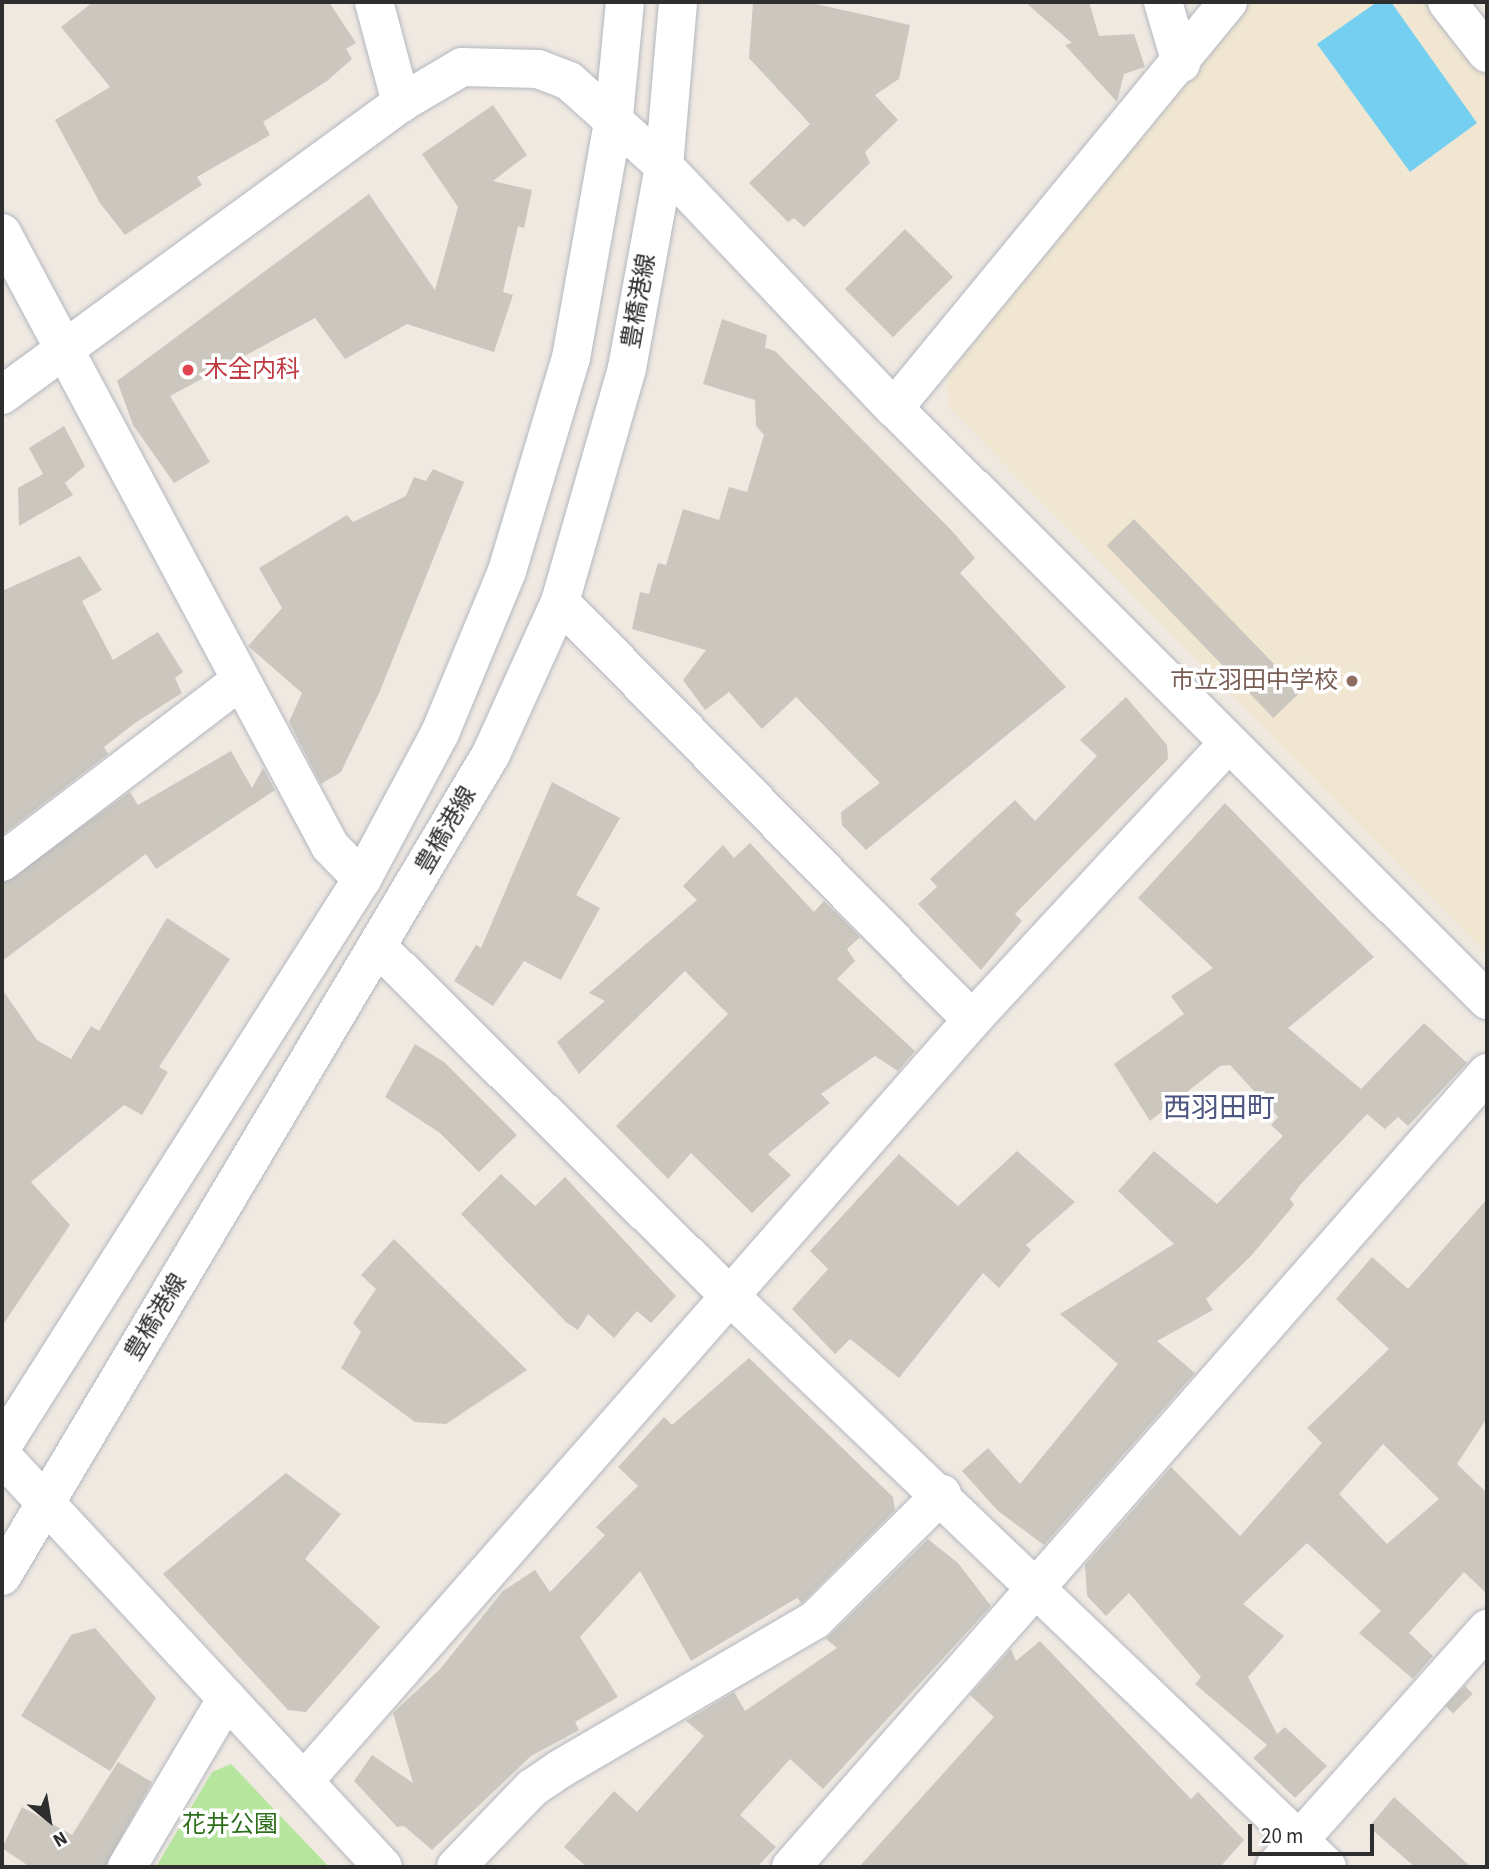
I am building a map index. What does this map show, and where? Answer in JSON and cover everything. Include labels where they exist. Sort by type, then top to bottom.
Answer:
[{"type":"street","points":[[374,2],[401,103]]},
{"type":"street","name":"豊橋港線","points":[[2,1446],[362,879],[440,733],[507,571],[572,358],[614,116],[625,2]]},
{"type":"street","name":"豊橋港線","points":[[2,1576],[491,754],[559,602],[627,368],[664,166],[678,2]]},
{"type":"street","points":[[1163,2],[1181,63]]},
{"type":"street","points":[[894,408],[1181,63],[1228,2]]},
{"type":"street","points":[[1447,2],[1487,53]]},
{"type":"street","points":[[2,396],[65,354],[401,103],[462,67],[485,63],[538,69],[569,80],[614,116],[664,166],[894,408],[1487,1000]]},
{"type":"street","points":[[2,233],[330,846],[362,879]]},
{"type":"street","points":[[559,602],[972,1020]]},
{"type":"street","points":[[2,862],[240,681]]},
{"type":"street","points":[[304,1781],[972,1020],[1228,744]]},
{"type":"street","points":[[378,947],[730,1296],[942,1494],[1328,1867]]},
{"type":"street","points":[[791,1867],[1487,1073]]},
{"type":"street","points":[[2,1456],[48,1499],[226,1698],[383,1867]]},
{"type":"street","points":[[456,1867],[551,1775],[815,1620],[942,1494]]},
{"type":"street","points":[[1275,1867],[1487,1629]]},
{"type":"street","points":[[127,1867],[226,1698]]},
{"type":"shaded area","name":"市立羽田中学校","points":[[1250,2],[1428,2],[1487,76],[1487,955],[948,407],[947,376]]},
{"type":"green space","name":"花井公園","points":[[231,1764],[329,1867],[156,1867],[212,1772]]},
{"type":"water","points":[[1377,2],[1391,2],[1477,123],[1410,172],[1317,44]]},
{"type":"building","points":[[93,2],[329,2],[356,43],[346,49],[352,59],[327,81],[263,122],[270,135],[197,177],[202,185],[125,235],[100,203],[55,120],[110,87],[61,27]]},
{"type":"building","points":[[753,2],[807,2],[910,25],[899,79],[875,95],[898,120],[865,152],[870,163],[804,227],[794,218],[788,222],[749,183],[810,124],[749,58]]},
{"type":"building","points":[[1025,2],[1089,2],[1099,36],[1134,34],[1145,67],[1124,74],[1117,102],[1065,45],[1072,43]]},
{"type":"building","points":[[493,105],[527,155],[493,181],[532,190],[524,228],[518,226],[503,292],[513,295],[494,352],[407,324],[345,359],[315,318],[170,396],[210,462],[174,483],[133,425],[117,381],[369,194],[435,290],[458,207],[422,154]]},
{"type":"building","points":[[905,229],[953,277],[893,337],[845,289]]},
{"type":"building","points":[[722,319],[767,335],[765,348],[775,351],[953,532],[975,558],[960,573],[1066,687],[866,850],[842,825],[841,812],[880,783],[796,697],[762,729],[729,692],[705,710],[683,680],[706,650],[632,629],[640,592],[649,594],[658,563],[666,565],[683,509],[719,520],[729,487],[747,492],[764,435],[756,426],[755,400],[703,384]]},
{"type":"building","points":[[64,426],[85,466],[65,483],[73,495],[19,526],[18,488],[43,474],[29,448]]},
{"type":"building","points":[[433,469],[464,482],[380,691],[341,772],[321,784],[289,722],[302,693],[248,646],[282,608],[259,568],[347,515],[353,522],[406,496],[414,477],[426,481]]},
{"type":"building","points":[[1134,519],[1301,692],[1273,718],[1107,545]]},
{"type":"building","points":[[80,556],[102,590],[82,601],[113,660],[158,632],[183,672],[175,678],[182,693],[104,747],[108,754],[2,835],[2,591]]},
{"type":"building","points":[[1126,697],[1167,745],[1168,759],[1015,914],[1022,921],[981,970],[918,904],[937,887],[930,879],[1015,800],[1035,821],[1097,756],[1080,740]]},
{"type":"building","points":[[231,751],[252,788],[263,768],[275,790],[156,869],[146,854],[2,961],[2,883],[130,792],[138,805]]},
{"type":"building","points":[[552,782],[620,818],[576,895],[600,908],[561,980],[524,961],[493,1006],[454,981],[476,945],[481,948]]},
{"type":"building","points":[[1225,803],[1374,957],[1288,1028],[1361,1089],[1424,1023],[1467,1063],[1408,1126],[1398,1117],[1385,1129],[1367,1114],[1300,1185],[1290,1199],[1294,1205],[1250,1257],[1206,1299],[1213,1310],[1157,1341],[1195,1373],[1044,1545],[998,1511],[962,1471],[988,1448],[1020,1484],[1118,1364],[1060,1314],[1174,1244],[1118,1191],[1154,1151],[1217,1204],[1283,1136],[1271,1125],[1278,1117],[1230,1065],[1220,1066],[1150,1121],[1114,1064],[1184,1014],[1171,996],[1213,968],[1138,898]]},
{"type":"building","points":[[750,843],[814,912],[824,901],[860,937],[847,949],[855,961],[837,979],[915,1051],[898,1071],[875,1056],[821,1094],[830,1103],[768,1154],[791,1175],[752,1213],[691,1153],[668,1179],[616,1126],[728,1014],[685,971],[579,1074],[557,1042],[605,1001],[589,993],[697,900],[683,886],[723,845],[734,858]]},
{"type":"building","points":[[167,918],[230,959],[159,1067],[168,1072],[142,1115],[124,1105],[31,1182],[70,1225],[2,1326],[2,989],[37,1040],[71,1059],[91,1026],[99,1031]]},
{"type":"building","points":[[415,1044],[444,1062],[517,1135],[479,1172],[440,1133],[385,1097]]},
{"type":"building","points":[[1017,1151],[1075,1202],[1026,1245],[1031,1250],[999,1288],[983,1273],[899,1378],[850,1339],[835,1354],[792,1309],[828,1269],[810,1251],[899,1154],[958,1206]]},
{"type":"building","points":[[501,1174],[535,1206],[565,1177],[676,1296],[651,1323],[637,1311],[614,1338],[588,1314],[578,1330],[567,1323],[461,1214]]},
{"type":"building","points":[[1487,1199],[1487,1418],[1457,1464],[1487,1493],[1487,1594],[1464,1572],[1409,1633],[1433,1656],[1413,1679],[1359,1633],[1381,1611],[1307,1543],[1243,1604],[1284,1636],[1248,1677],[1277,1734],[1285,1727],[1327,1766],[1295,1798],[1253,1758],[1267,1745],[1195,1684],[1201,1677],[1129,1593],[1106,1616],[1087,1596],[1085,1565],[1171,1467],[1240,1536],[1322,1443],[1307,1428],[1389,1349],[1336,1299],[1372,1257],[1408,1289]],"holes":[[[1383,1444],[1439,1499],[1387,1544],[1339,1494]]]},
{"type":"building","points":[[394,1239],[527,1370],[446,1424],[415,1422],[341,1368],[361,1332],[353,1323],[376,1289],[361,1275]]},
{"type":"building","points":[[749,1358],[893,1497],[895,1510],[802,1603],[797,1598],[691,1661],[640,1571],[580,1637],[618,1697],[575,1722],[579,1730],[531,1756],[432,1850],[404,1826],[397,1827],[354,1781],[372,1755],[413,1783],[393,1713],[440,1669],[503,1591],[535,1570],[550,1592],[605,1535],[596,1527],[638,1486],[618,1467],[664,1417],[672,1425]]},
{"type":"building","points":[[286,1473],[341,1514],[305,1559],[380,1627],[306,1712],[288,1710],[163,1574]]},
{"type":"building","points":[[928,1539],[958,1563],[991,1606],[823,1789],[790,1759],[740,1815],[776,1847],[757,1867],[587,1867],[564,1847],[614,1791],[637,1812],[704,1736],[686,1721],[734,1692],[745,1711],[837,1648],[826,1639]]},
{"type":"building","points":[[95,1628],[156,1698],[110,1771],[21,1716],[71,1635]]},
{"type":"building","points":[[1040,1641],[1191,1799],[1198,1792],[1244,1840],[1220,1867],[859,1867],[994,1717],[970,1695],[1011,1649],[1016,1661]]},
{"type":"building","points":[[1465,1686],[1473,1694],[1453,1714],[1445,1706]]},
{"type":"building","points":[[118,1762],[152,1782],[105,1867],[30,1867],[2,1848],[22,1807],[72,1835]]},
{"type":"building","points":[[1394,1797],[1471,1867],[1415,1867],[1369,1827]]},
{"type":"place","name":"木全内科","points":[[188,370]]},
{"type":"place","name":"市立羽田中学校","points":[[1352,681]]},
{"type":"district","name":"西羽田町","points":[[1219,1108]]}]
